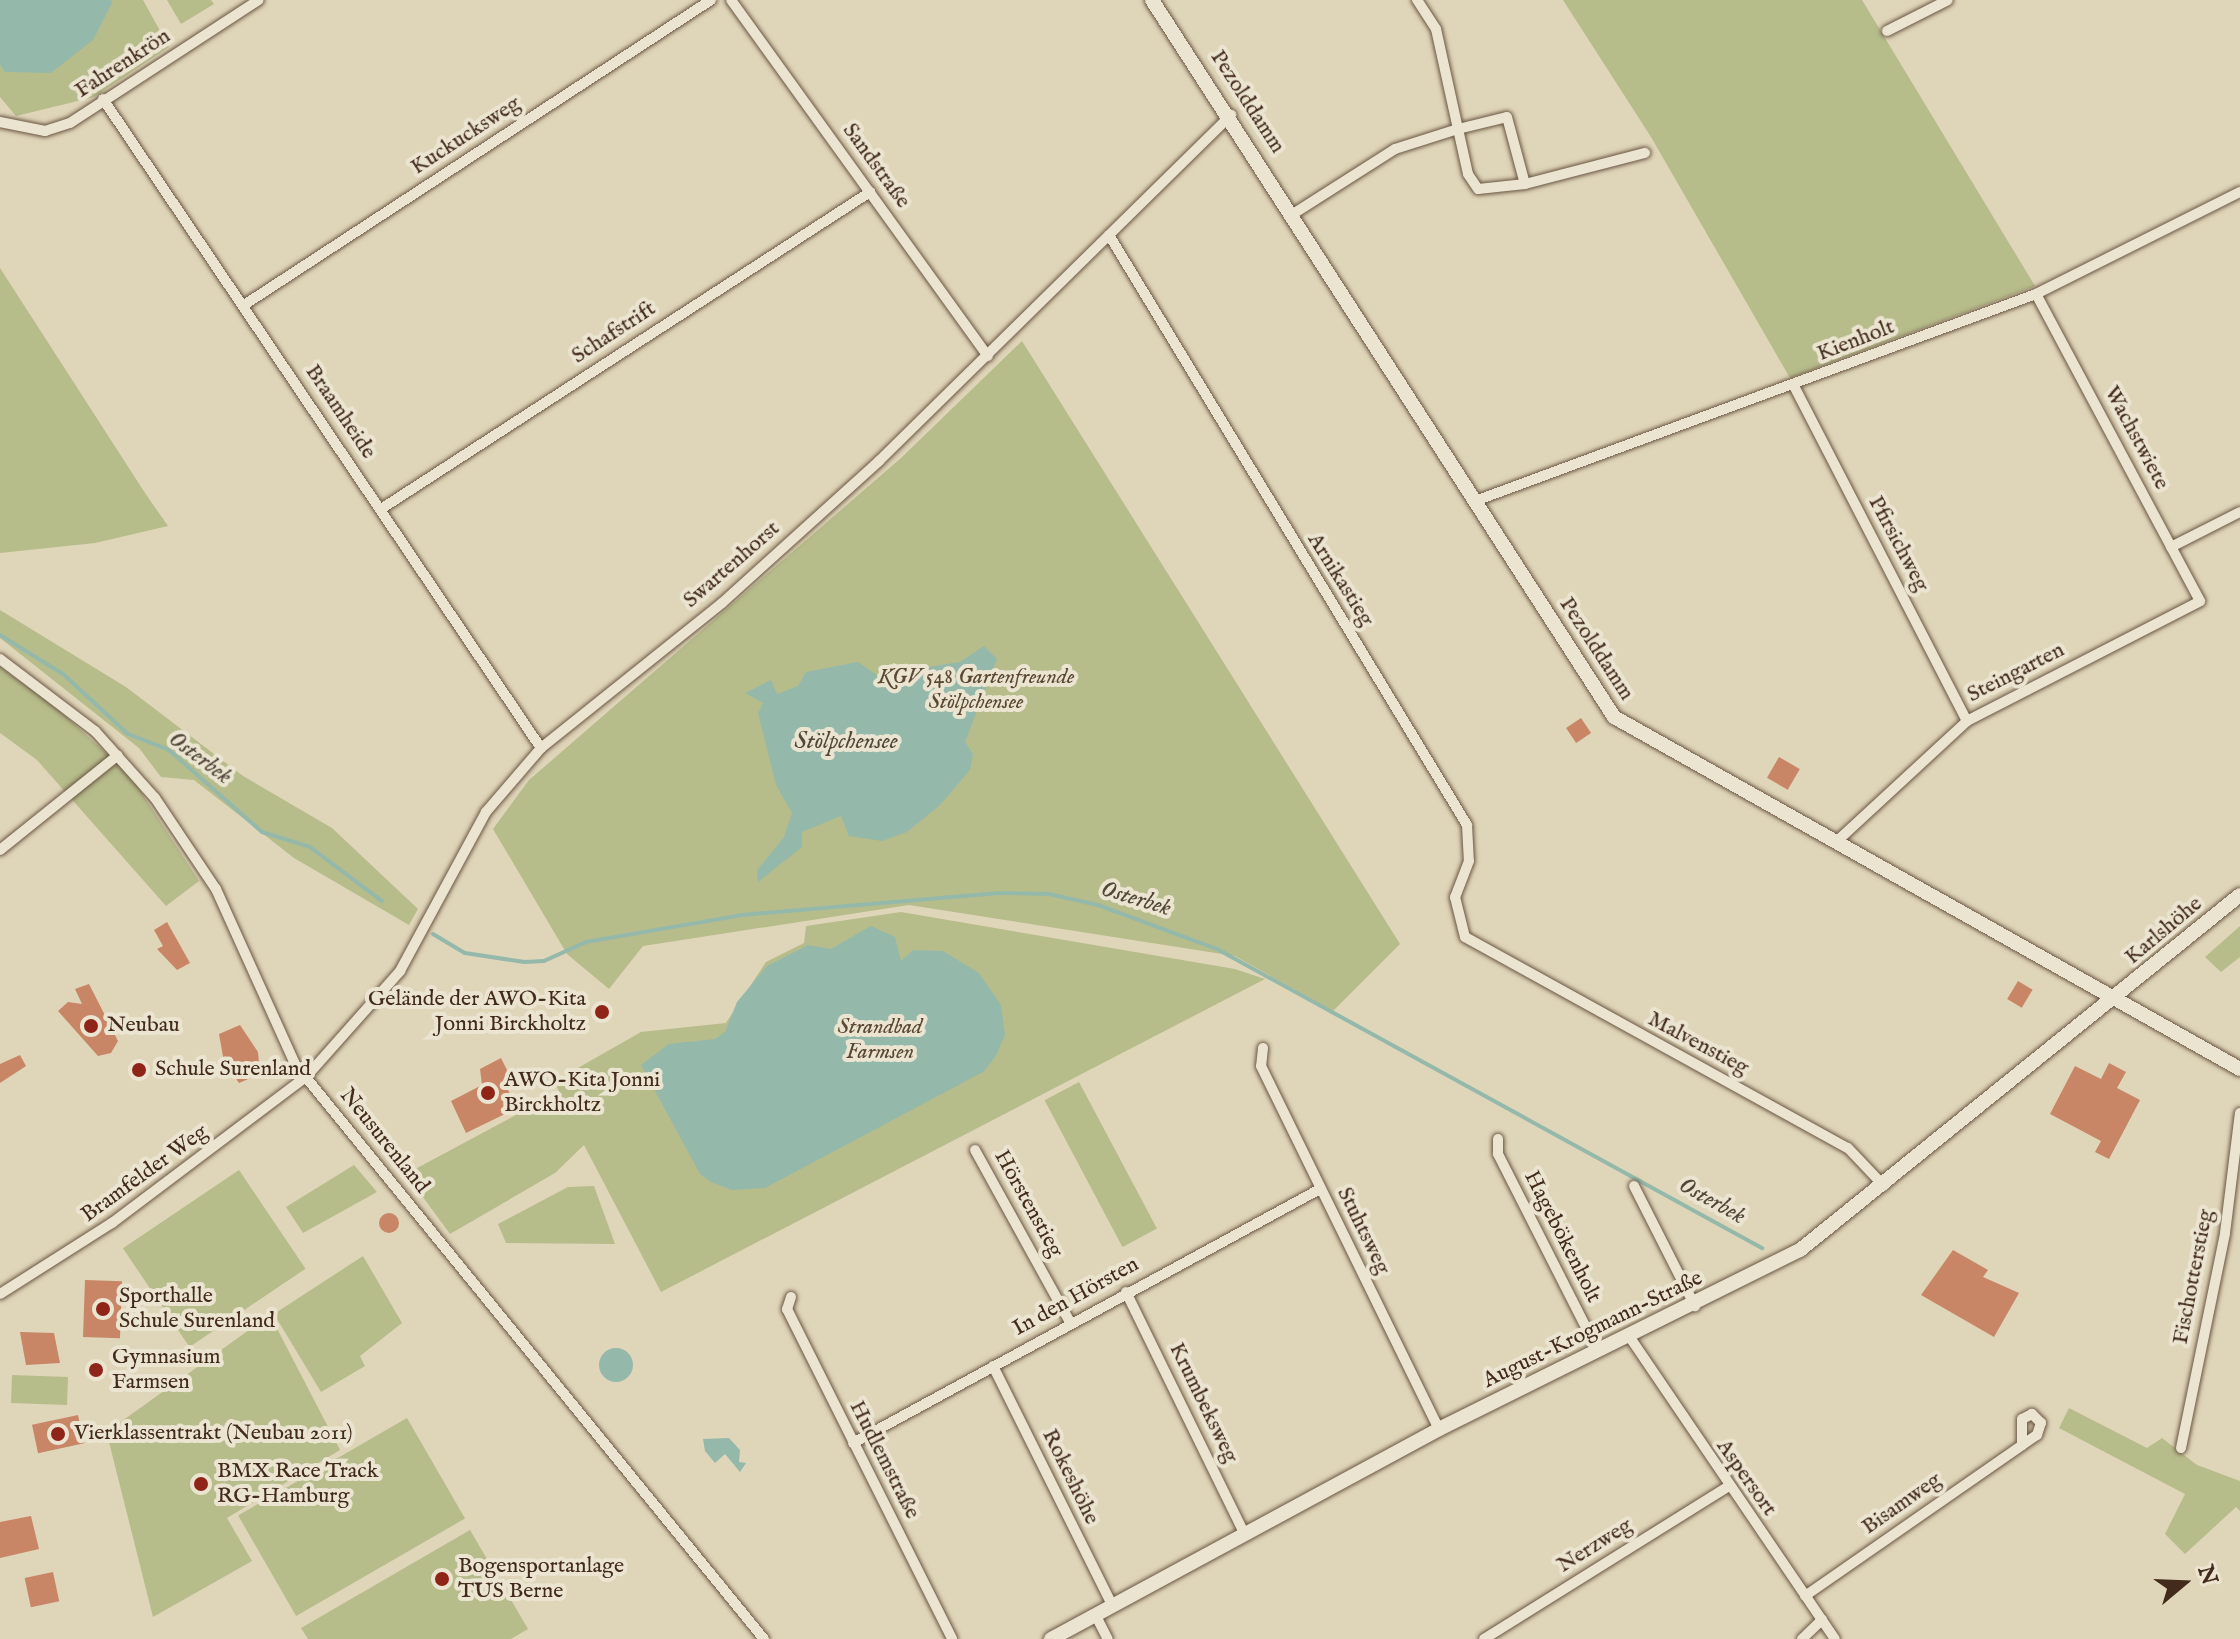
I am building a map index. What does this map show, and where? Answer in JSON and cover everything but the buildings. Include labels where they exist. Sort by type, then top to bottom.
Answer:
[{"type":"street","name":"Fahrenkrön","points":[[0,122],[45,131],[103,99],[259,0]]},
{"type":"street","name":"Kuckucksweg","points":[[244,305],[711,0]]},
{"type":"street","name":"Sandstraße","points":[[731,0],[988,356]]},
{"type":"street","name":"Pezolddamm","points":[[1152,0],[1231,115],[1614,717],[2240,1069]]},
{"type":"street","points":[[1417,0],[1436,29],[1458,129],[1478,189],[1525,184],[1645,153]]},
{"type":"street","points":[[1887,31],[1948,0]]},
{"type":"street","name":"Braamheide","points":[[103,99],[541,748]]},
{"type":"street","name":"Swartenhorst","points":[[306,1077],[400,971],[486,812],[541,748],[722,603],[988,356],[1231,115]]},
{"type":"street","points":[[1293,214],[1395,149],[1507,117],[1525,184]]},
{"type":"street","name":"Schafstrift","points":[[381,509],[870,192]]},
{"type":"street","name":"Kienholt","points":[[1475,501],[1794,386],[2036,294],[2240,192]]},
{"type":"street","name":"Arnikastieg","points":[[1109,235],[1467,825],[1470,851],[1455,897],[1457,917],[1465,937],[1483,952]]},
{"type":"street","name":"Wachstwiete","points":[[2036,294],[2200,601]]},
{"type":"street","name":"Pfirsichweg","points":[[1794,386],[1967,721]]},
{"type":"street","points":[[2171,547],[2240,512]]},
{"type":"street","name":"Steingarten","points":[[1835,843],[1967,721],[2200,601]]},
{"type":"street","name":"Neusurenland","points":[[0,659],[118,755],[211,880],[306,1077],[764,1639]]},
{"type":"street","points":[[0,850],[118,755]]},
{"type":"street","name":"Karlshöhe","points":[[2115,1000],[2240,895]]},
{"type":"street","name":"Malvenstieg","points":[[1483,952],[1848,1148],[1884,1186]]},
{"type":"street","name":"August-Krogmann-Straße","points":[[1051,1639],[1439,1429],[1695,1306],[1800,1250],[2115,1000]]},
{"type":"street","name":"Stuhtsweg","points":[[1263,1048],[1261,1066],[1439,1429]]},
{"type":"street","name":"Bramfelder Weg","points":[[0,1294],[112,1223],[306,1077]]},
{"type":"street","name":"Fischotterstieg","points":[[2181,1448],[2225,1233],[2240,1113]]},
{"type":"street","name":"Hagebökenholt","points":[[1498,1139],[1498,1154],[1598,1351]]},
{"type":"street","name":"Hörstenstieg","points":[[975,1150],[1069,1320]]},
{"type":"street","points":[[1634,1186],[1695,1306]]},
{"type":"street","name":"In den Hörsten","points":[[853,1443],[1069,1320],[1320,1189]]},
{"type":"street","name":"Krumbeksweg","points":[[1126,1292],[1244,1533]]},
{"type":"street","name":"Hudlemstraße","points":[[791,1297],[787,1309],[952,1639]]},
{"type":"street","name":"Aspersort","points":[[1629,1336],[1727,1487],[1835,1639]]},
{"type":"street","name":"Rokeshöhe","points":[[993,1366],[1112,1605]]},
{"type":"street","name":"Bisamweg","points":[[1805,1596],[2022,1445]]},
{"type":"street","name":"Nerzweg","points":[[1484,1639],[1727,1487]]},
{"type":"street","points":[[1095,1614],[1108,1639]]},
{"type":"street","points":[[1802,1639],[1822,1620]]},
{"type":"green space","points":[[111,0],[143,0],[169,47],[94,97],[16,116],[0,97],[0,65],[6,72]]},
{"type":"green space","points":[[167,0],[211,0],[214,4],[181,24]]},
{"type":"green space","points":[[1563,0],[1862,0],[2035,286],[1790,378],[1651,137]]},
{"type":"green space","points":[[0,268],[168,526],[95,543],[0,553]]},
{"type":"green space","name":"KGV 548 Gartenfreunde Stölpchensee","points":[[1022,341],[1400,944],[1333,1011],[1235,956],[909,905],[643,946],[609,989],[567,954],[493,829],[529,780],[901,458]]},
{"type":"green space","points":[[0,610],[126,687],[243,776],[332,828],[418,909],[409,925],[294,858],[194,780],[161,777],[139,748],[0,638]]},
{"type":"green space","points":[[0,667],[52,704],[130,775],[199,881],[166,906],[37,760],[0,733]]},
{"type":"green space","name":"Strandbad Farmsen","points":[[901,912],[1235,969],[1265,979],[661,1292],[584,1145],[555,1173],[450,1234],[406,1174],[559,1092],[555,1081],[641,1032],[726,1023],[766,962],[804,943],[806,926]]},
{"type":"green space","points":[[2240,926],[2240,957],[2221,972],[2205,957]]},
{"type":"green space","points":[[1079,1082],[1157,1229],[1122,1247],[1045,1100]]},
{"type":"green space","points":[[354,1165],[377,1192],[303,1233],[286,1207]]},
{"type":"green space","points":[[239,1170],[306,1269],[189,1347],[123,1248]]},
{"type":"green space","points":[[594,1186],[615,1244],[506,1243],[498,1224],[568,1187]]},
{"type":"green space","points":[[363,1256],[402,1323],[360,1356],[365,1366],[321,1392],[274,1314]]},
{"type":"green space","name":"BMX Race Track RG-Hamburg","points":[[270,1315],[340,1450],[227,1518],[252,1561],[153,1617],[109,1442],[115,1426]]},
{"type":"green space","points":[[12,1375],[68,1377],[67,1405],[11,1403]]},
{"type":"green space","points":[[2069,1408],[2147,1448],[2162,1438],[2197,1465],[2240,1481],[2240,1511],[2236,1507],[2185,1554],[2165,1534],[2185,1494],[2059,1428]]},
{"type":"green space","points":[[407,1418],[465,1518],[296,1616],[238,1516]]},
{"type":"green space","name":"Bogensportanlage TUS Berne","points":[[470,1530],[528,1629],[511,1639],[308,1639],[301,1628]]},
{"type":"water","points":[[0,0],[111,0],[112,3],[93,40],[51,73],[5,72],[0,65]]},
{"type":"water","name":"Stölpchensee","points":[[984,646],[997,659],[965,742],[973,754],[970,770],[940,805],[907,832],[882,841],[849,836],[841,816],[802,832],[802,847],[758,882],[757,870],[784,837],[792,813],[776,785],[758,713],[763,703],[745,693],[771,680],[777,694],[798,686],[806,672],[858,662],[890,684],[897,672],[960,662]]},
{"type":"water","points":[[871,926],[895,937],[901,961],[913,950],[943,951],[979,973],[1001,1005],[1005,1035],[996,1056],[983,1072],[765,1188],[732,1190],[711,1182],[700,1174],[641,1065],[669,1044],[715,1039],[725,1032],[737,1002],[767,966],[808,945],[831,949]]},
{"type":"water","points":[[616,1348],[628,1353],[633,1365],[628,1377],[616,1382],[604,1377],[599,1365],[604,1353]]},
{"type":"water","points":[[729,1438],[740,1450],[739,1462],[746,1463],[740,1472],[725,1454],[715,1463],[705,1451],[703,1439]]},
{"type":"waterway","name":"Osterbek","points":[[0,635],[63,674],[128,734],[169,750],[262,832],[310,847],[382,901]]},
{"type":"waterway","name":"Osterbek","points":[[433,934],[465,953],[524,962],[544,961],[586,942],[742,915],[999,893],[1049,894],[1098,905],[1217,949],[1762,1248]]},
{"type":"place","name":"Gelände der AWO-Kita Jonni Birckholtz","points":[[602,1012]]},
{"type":"place","name":"Neubau","points":[[91,1026]]},
{"type":"place","name":"Schule Surenland","points":[[139,1070]]},
{"type":"place","name":"AWO-Kita Jonni Birckholtz","points":[[488,1093]]},
{"type":"place","name":"Sporthalle Schule Surenland","points":[[103,1309]]},
{"type":"place","name":"Gymnasium Farmsen","points":[[96,1370]]},
{"type":"place","name":"Vierklassentrakt (Neubau 2011)","points":[[58,1434]]},
{"type":"place","name":"BMX Race Track RG-Hamburg","points":[[201,1484]]},
{"type":"place","name":"Bogensportanlage TUS Berne","points":[[442,1579]]}]
